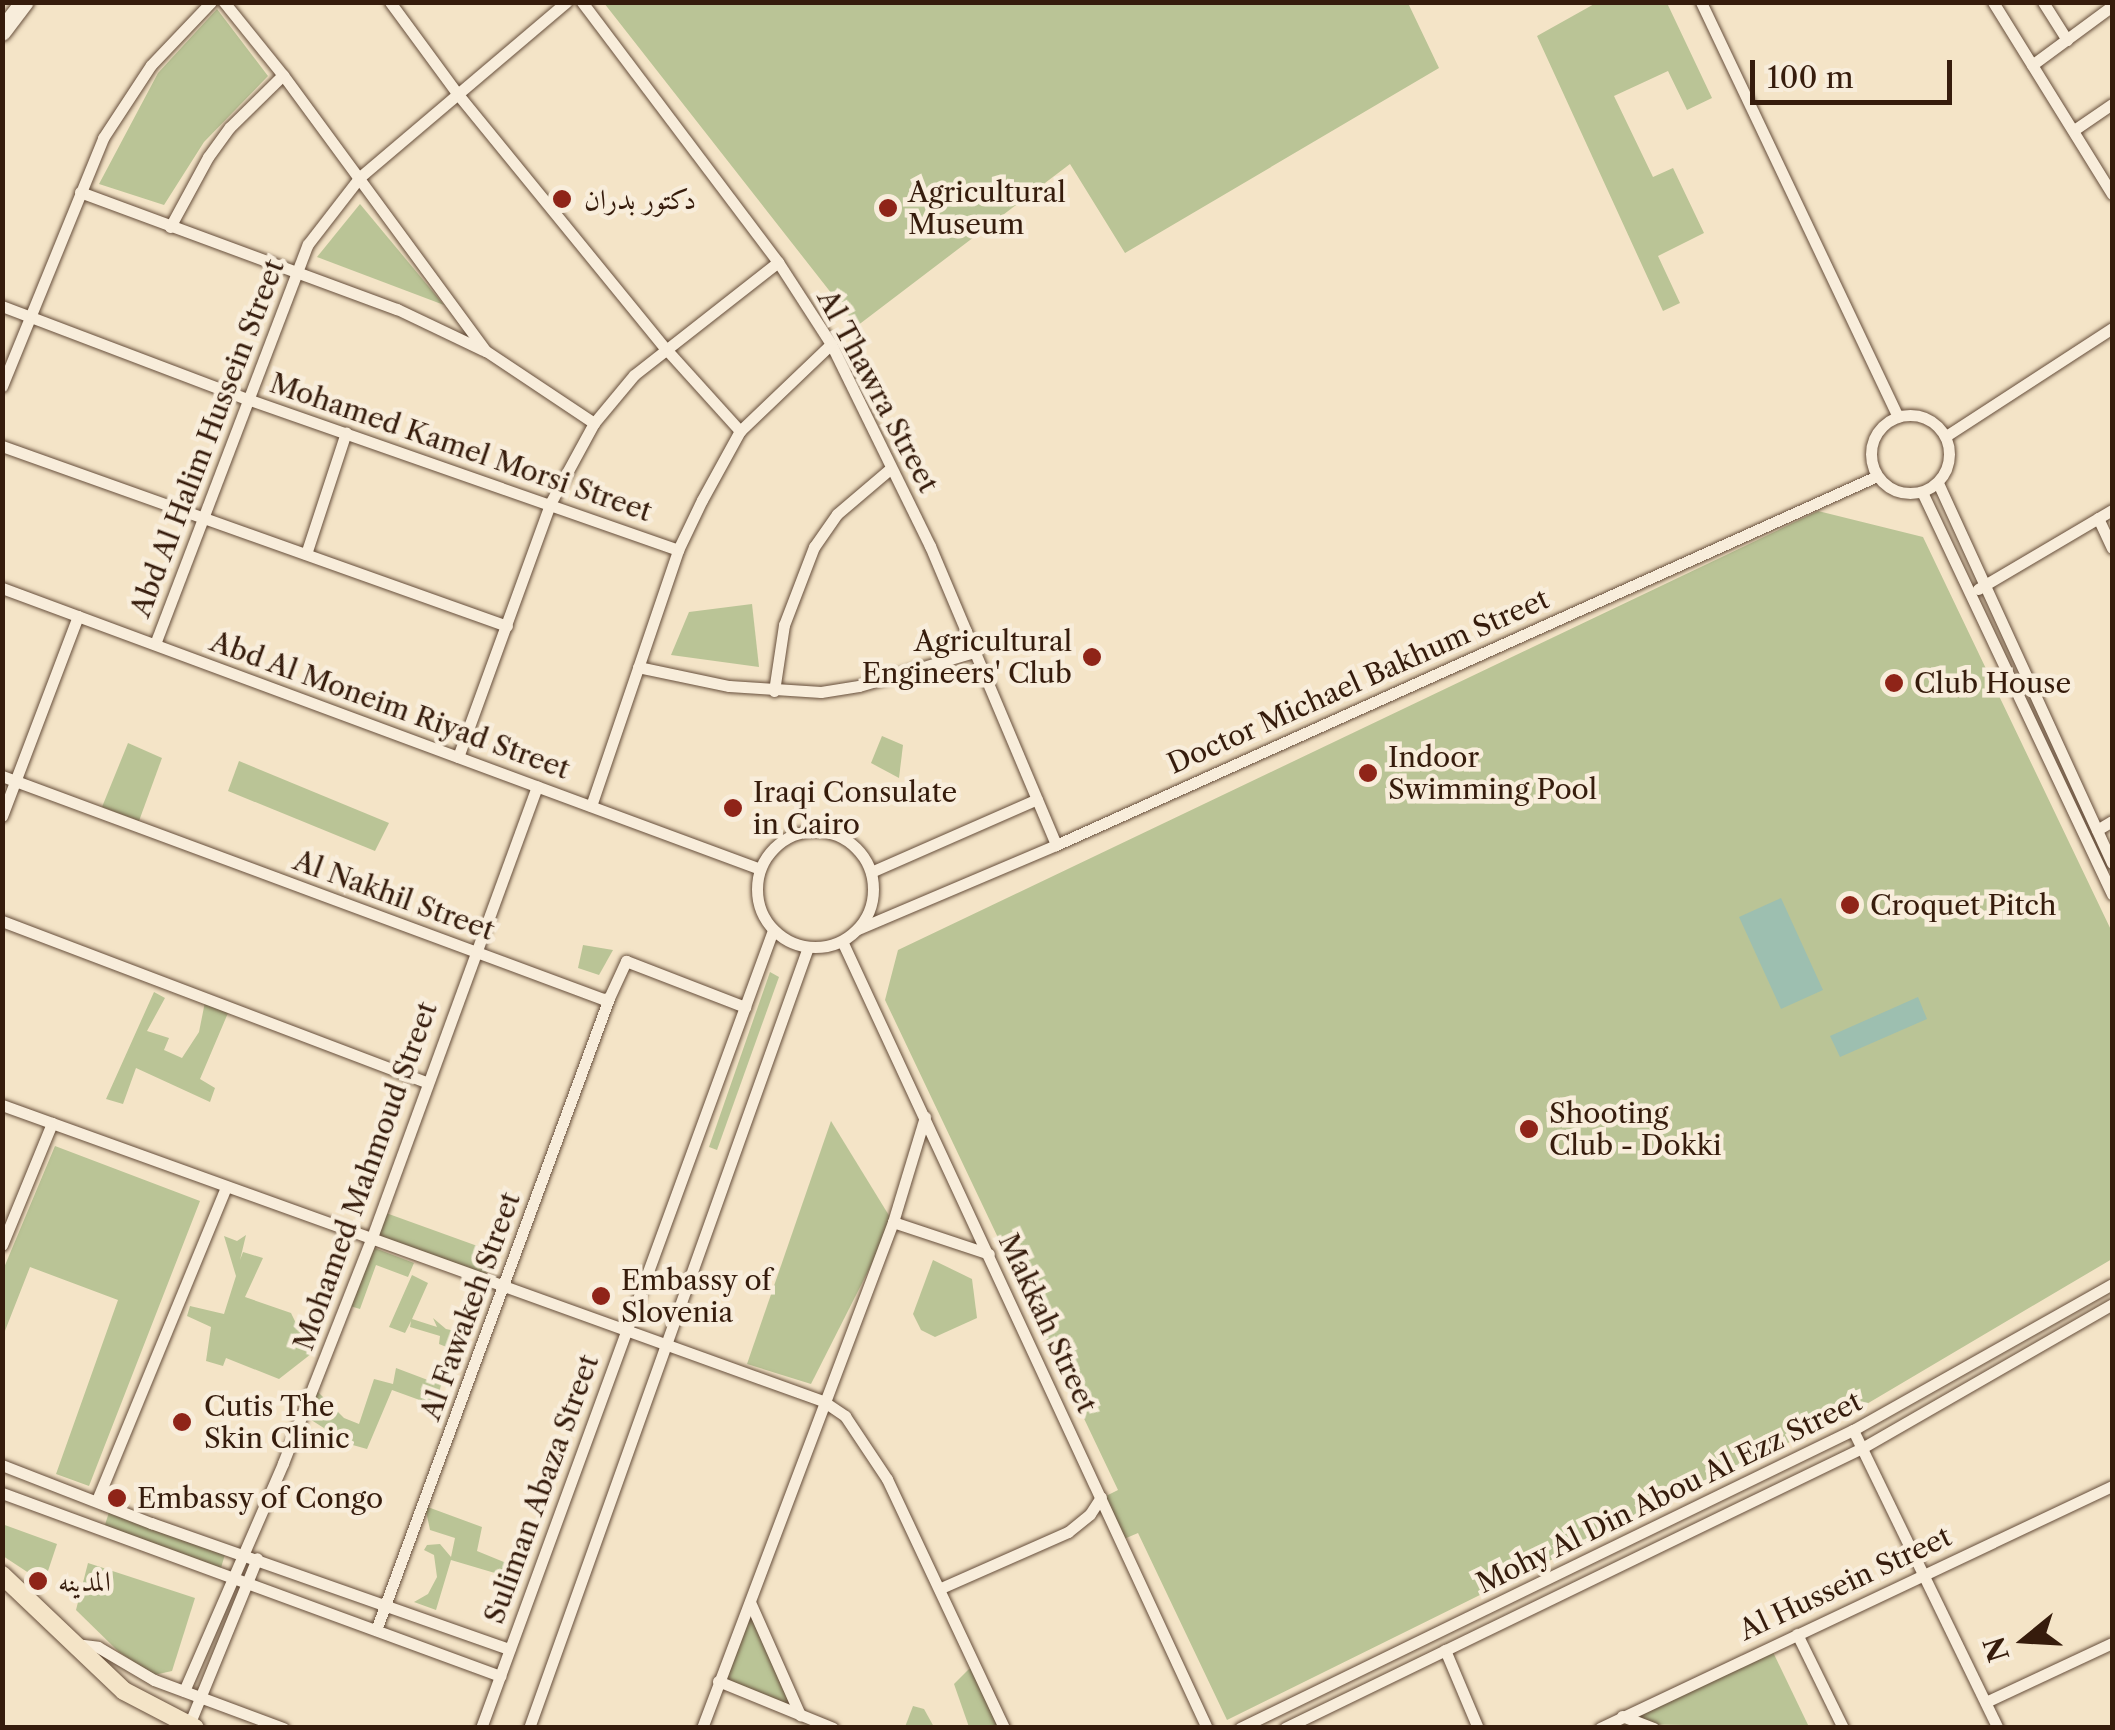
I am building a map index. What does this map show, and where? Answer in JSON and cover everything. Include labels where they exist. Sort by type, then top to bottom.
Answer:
[{"type":"main road","points":[[2,32],[25,2]]},
{"type":"main road","points":[[2,1575],[70,1644],[124,1691],[192,1726]]},
{"type":"street","points":[[2,386],[80,192],[126,100],[171,41],[210,2]]},
{"type":"street","points":[[224,2],[283,75],[486,352]]},
{"type":"street","points":[[390,2],[456,92],[665,348],[740,431]]},
{"type":"street","name":"Abd Al Halim Hussein Street","points":[[156,644],[293,274],[323,220],[360,178],[456,92],[566,2]]},
{"type":"street","name":"Al Thawra Street","points":[[582,2],[778,262],[831,344],[892,468],[1056,845]]},
{"type":"street","points":[[1701,2],[1898,416]]},
{"type":"street","points":[[1993,2],[2112,194]]},
{"type":"street","points":[[2043,2],[2066,40]]},
{"type":"street","points":[[2032,65],[2104,7]]},
{"type":"street","points":[[170,226],[208,156],[243,113],[283,75]]},
{"type":"street","points":[[2074,130],[2112,104]]},
{"type":"street","points":[[80,192],[293,274],[397,309],[486,352],[594,423]]},
{"type":"street","points":[[458,757],[551,502],[594,423],[612,398],[665,348],[778,262]]},
{"type":"street","name":"Mohamed Kamel Morsi Street","points":[[2,306],[247,399],[551,502],[678,550]]},
{"type":"street","points":[[1946,436],[2112,328]]},
{"type":"street","points":[[591,806],[678,550],[740,431],[831,344]]},
{"type":"street","points":[[1898,416],[1922,416],[1946,436],[1950,456],[1938,483],[1922,492],[1897,492],[1878,476],[1871,459],[1873,442],[1882,426],[1898,416]]},
{"type":"street","points":[[306,554],[346,432]]},
{"type":"street","points":[[2,446],[506,626]]},
{"type":"street","points":[[774,691],[784,625],[814,547],[836,514],[892,468]]},
{"type":"street","name":"Doctor Michael Bakhum Street","points":[[858,929],[1056,845],[1878,476]]},
{"type":"street","points":[[1938,483],[2112,863]]},
{"type":"street","points":[[1922,492],[2112,894]]},
{"type":"street","points":[[1970,594],[2112,510]]},
{"type":"street","points":[[2098,518],[2112,548]]},
{"type":"street","name":"Abd Al Moneim Riyad Street","points":[[2,588],[760,869]]},
{"type":"street","points":[[2,816],[78,616]]},
{"type":"street","points":[[638,666],[774,691],[821,692],[859,686],[974,652]]},
{"type":"street","name":"Al Nakhil Street","points":[[2,776],[609,998]]},
{"type":"street","name":"Mohamed Mahmoud Street","points":[[184,1691],[283,1463],[371,1240],[425,1082],[537,786]]},
{"type":"street","points":[[871,872],[1037,800]]},
{"type":"street","points":[[2097,830],[2112,821]]},
{"type":"street","points":[[808,831],[840,836],[854,845],[871,872],[873,896],[858,929],[842,941],[808,947],[774,930],[757,895],[760,869],[778,843],[808,831]]},
{"type":"street","points":[[2,921],[425,1082]]},
{"type":"street","name":"Suliman Abaza Street","points":[[481,1728],[774,930]]},
{"type":"street","name":"Makkah Street","points":[[842,941],[1207,1728]]},
{"type":"street","points":[[529,1728],[808,947]]},
{"type":"street","points":[[609,998],[621,964],[629,961],[745,1008]]},
{"type":"street","name":"Al Fawakeh Street","points":[[376,1630],[609,998]]},
{"type":"street","points":[[2,1106],[823,1402],[845,1416],[872,1454],[942,1588],[1004,1728]]},
{"type":"street","points":[[702,1728],[893,1222],[925,1117]]},
{"type":"street","points":[[2,1246],[52,1123]]},
{"type":"street","points":[[97,1500],[226,1187]]},
{"type":"street","points":[[893,1222],[989,1254]]},
{"type":"street","name":"Mohy Al Din Abou Al Ezz Street","points":[[1240,1728],[1853,1430],[2112,1284]]},
{"type":"street","name":"Mohy Al Din Abou Al Ezz Street","points":[[1285,1728],[1862,1448],[2112,1304]]},
{"type":"street","points":[[1853,1430],[1998,1728]]},
{"type":"street","points":[[2,1465],[151,1523],[242,1552],[509,1650]]},
{"type":"street","name":"Al Hussein Street","points":[[1600,1728],[2112,1486]]},
{"type":"street","points":[[2,1493],[500,1676]]},
{"type":"street","points":[[942,1588],[1068,1532],[1090,1514],[1101,1497]]},
{"type":"street","points":[[192,1726],[257,1558]]},
{"type":"street","points":[[750,1602],[800,1715]]},
{"type":"street","points":[[1797,1634],[1843,1728]]},
{"type":"street","points":[[70,1644],[98,1647],[154,1680],[283,1728]]},
{"type":"street","points":[[1986,1702],[2112,1644]]},
{"type":"street","points":[[1445,1650],[1478,1728]]},
{"type":"street","points":[[718,1681],[832,1728]]},
{"type":"street","points":[[1622,1716],[1654,1728]]},
{"type":"shaded area","name":"Agricultural Museum","points":[[604,3],[1408,3],[1439,68],[1125,253],[1070,164],[857,326]]},
{"type":"shaded area","points":[[1596,3],[1667,3],[1712,98],[1687,110],[1668,71],[1614,96],[1653,177],[1673,168],[1704,233],[1658,256],[1680,303],[1663,311],[1537,36]]},
{"type":"shaded area","points":[[217,9],[268,76],[204,142],[164,205],[99,184],[158,73]]},
{"type":"shaded area","points":[[360,204],[444,305],[317,257]]},
{"type":"shaded area","name":"Shooting Club - Dokki","points":[[1818,511],[1923,537],[2112,932],[2112,1259],[1865,1405],[1227,1720],[1138,1533],[1124,1539],[1106,1496],[1118,1490],[885,1000],[898,950]]},
{"type":"shaded area","points":[[752,604],[759,667],[671,655],[689,612]]},
{"type":"shaded area","points":[[882,736],[903,745],[899,778],[871,763]]},
{"type":"shaded area","points":[[128,743],[162,758],[139,821],[102,807]]},
{"type":"shaded area","points":[[239,761],[389,823],[375,851],[228,791]]},
{"type":"shaded area","points":[[1781,898],[1823,990],[1781,1009],[1739,917]]},
{"type":"shaded area","points":[[583,945],[613,950],[599,975],[578,968]]},
{"type":"shaded area","points":[[770,972],[779,977],[717,1150],[709,1147]]},
{"type":"shaded area","points":[[154,992],[165,998],[147,1031],[169,1038],[164,1050],[182,1058],[199,1032],[205,1002],[228,1013],[200,1079],[215,1088],[210,1102],[136,1068],[123,1104],[106,1099]]},
{"type":"shaded area","points":[[1918,997],[1927,1019],[1840,1057],[1830,1036]]},
{"type":"shaded area","points":[[831,1121],[893,1222],[811,1384],[747,1364]]},
{"type":"shaded area","points":[[55,1146],[200,1201],[89,1486],[56,1474],[118,1300],[30,1267],[3,1336],[3,1270]]},
{"type":"shaded area","points":[[386,1213],[494,1252],[484,1278],[377,1238]]},
{"type":"shaded area","points":[[246,1235],[240,1260],[243,1252],[263,1258],[245,1297],[291,1313],[311,1354],[279,1379],[226,1358],[223,1366],[206,1361],[211,1327],[187,1316],[190,1306],[224,1314],[236,1276],[224,1236],[237,1241]]},
{"type":"shaded area","points":[[372,1247],[414,1263],[408,1277],[376,1265],[360,1309],[350,1306]]},
{"type":"shaded area","points":[[933,1260],[972,1279],[977,1318],[935,1337],[921,1330],[913,1314]]},
{"type":"shaded area","points":[[412,1275],[428,1283],[412,1319],[437,1327],[433,1318],[446,1329],[465,1333],[459,1352],[439,1344],[440,1336],[410,1327],[411,1321],[405,1333],[389,1327]]},
{"type":"shaded area","points":[[396,1368],[441,1385],[436,1406],[392,1390],[367,1449],[349,1444],[305,1416],[316,1390],[344,1418],[359,1424],[374,1379],[393,1384]]},
{"type":"shaded area","points":[[425,1506],[482,1527],[477,1551],[521,1569],[512,1594],[507,1595],[505,1576],[451,1560],[436,1610],[414,1602],[428,1594],[437,1577],[434,1555],[424,1550],[427,1545],[440,1544],[451,1557],[455,1538],[430,1530]]},
{"type":"shaded area","points":[[110,1509],[226,1551],[220,1571],[104,1528]]},
{"type":"shaded area","points":[[2,1524],[57,1544],[44,1583],[3,1556]]},
{"type":"shaded area","points":[[88,1563],[195,1598],[172,1671],[154,1675],[119,1652],[76,1610]]},
{"type":"shaded area","points":[[750,1606],[796,1711],[719,1681]]},
{"type":"shaded area","points":[[1772,1650],[1809,1727],[1620,1724]]},
{"type":"shaded area","points":[[972,1666],[999,1727],[969,1727],[954,1684]]},
{"type":"shaded area","points":[[913,1706],[924,1709],[934,1727],[905,1727]]},
{"type":"place","name":"دكتور بدران","points":[[562,199]]},
{"type":"place","name":"Agricultural Museum","points":[[888,208]]},
{"type":"place","name":"Agricultural Engineers' Club","points":[[1092,657]]},
{"type":"place","name":"Club House","points":[[1894,683]]},
{"type":"place","name":"Indoor Swimming Pool","points":[[1368,773]]},
{"type":"place","name":"Iraqi Consulate in Cairo","points":[[733,808]]},
{"type":"place","name":"Croquet Pitch","points":[[1850,905]]},
{"type":"place","name":"Shooting Club - Dokki","points":[[1529,1129]]},
{"type":"place","name":"Embassy of Slovenia","points":[[601,1296]]},
{"type":"place","name":"Cutis The Skin Clinic","points":[[182,1422]]},
{"type":"place","name":"Embassy of Congo","points":[[117,1498]]},
{"type":"place","name":"المدينه","points":[[38,1581]]}]
